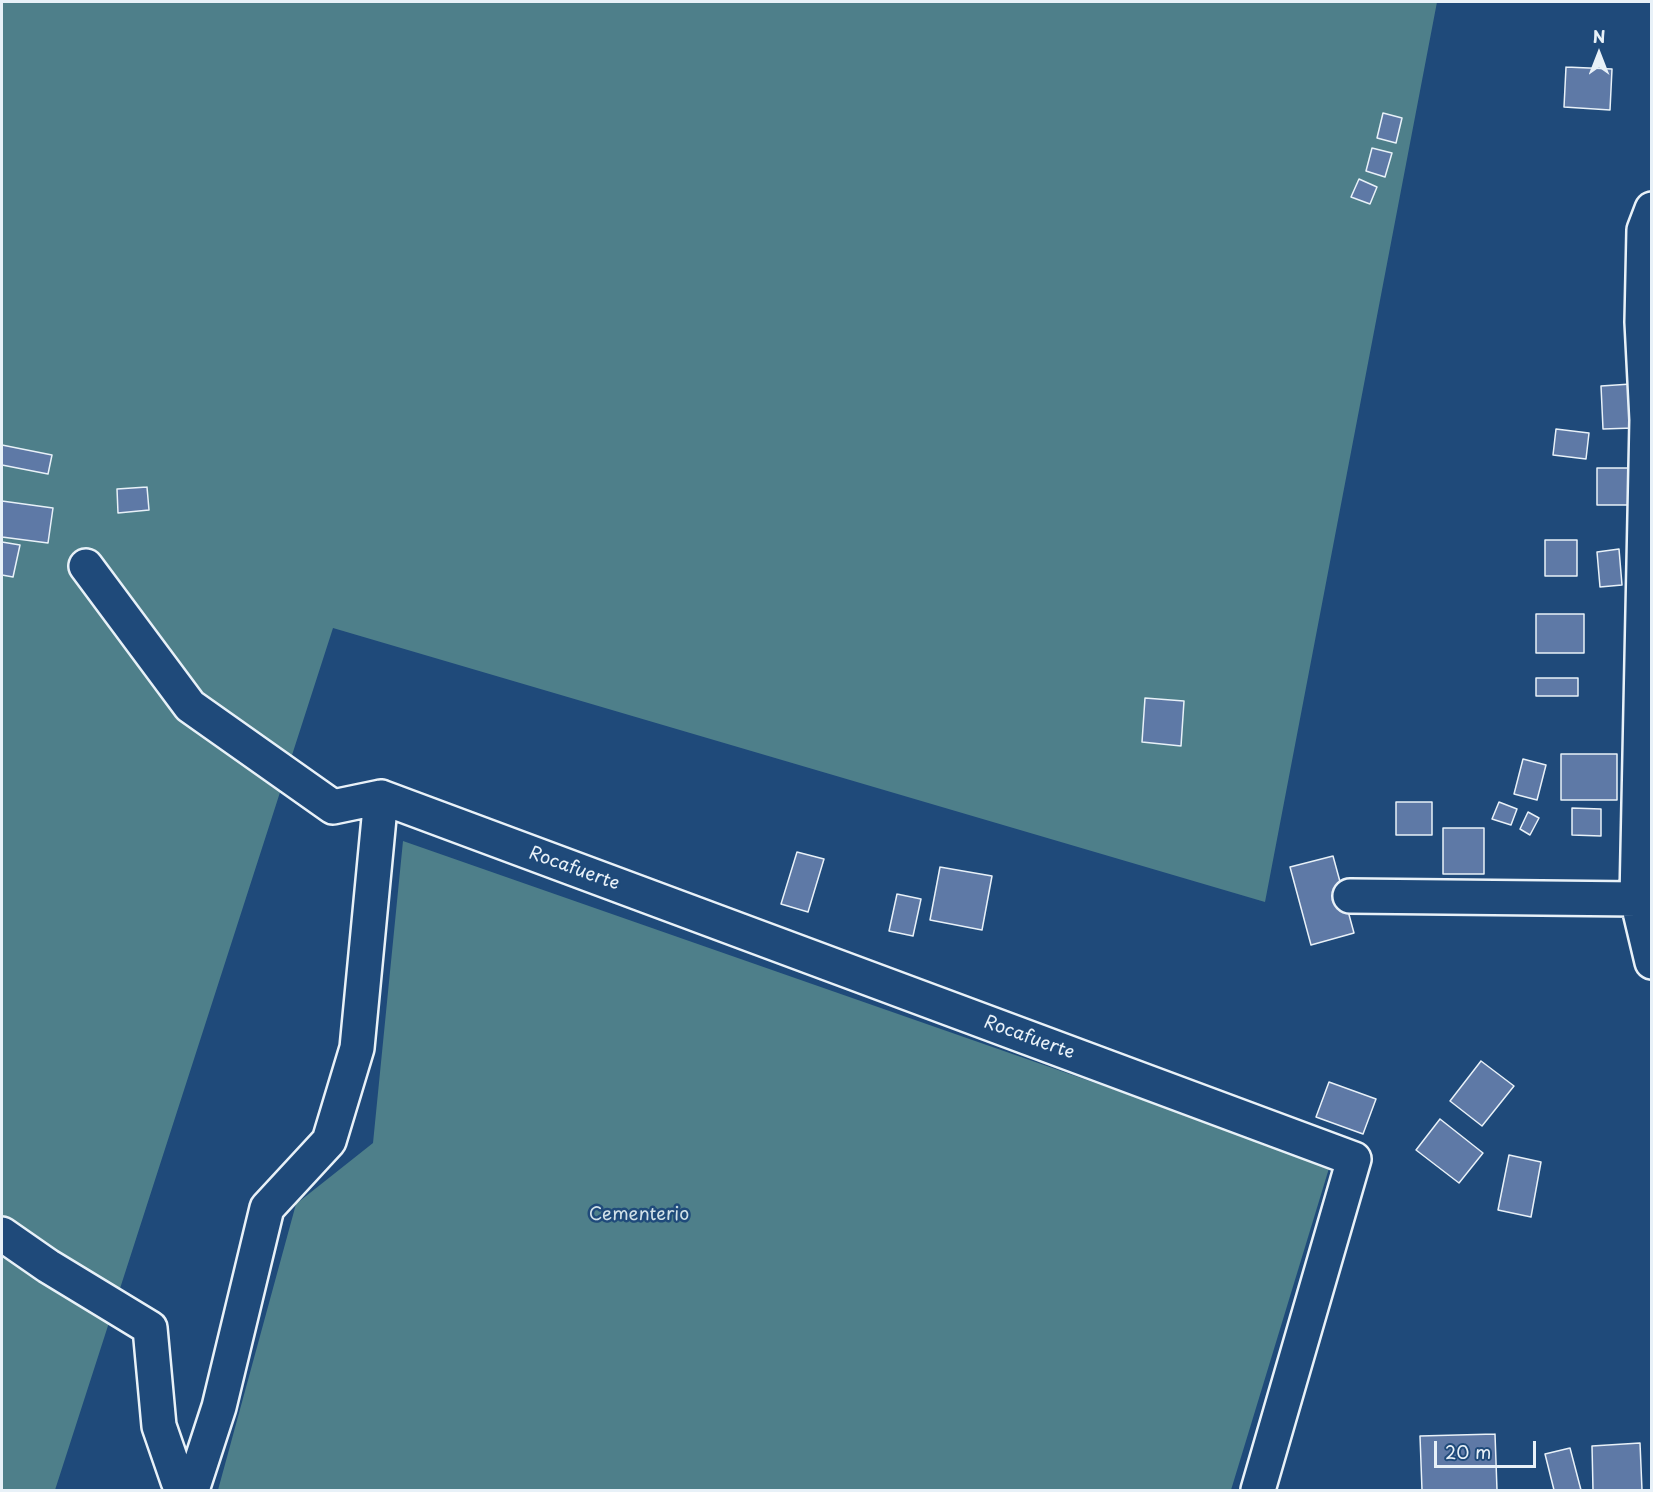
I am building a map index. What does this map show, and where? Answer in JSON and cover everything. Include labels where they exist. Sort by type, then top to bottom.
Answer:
[{"type":"street","points":[[1652,209],[1644,230],[1642,322],[1647,420],[1644,896],[1652,962]]},
{"type":"street","points":[[86,566],[190,706],[333,807],[381,797],[357,1048],[330,1141],[267,1208],[219,1407],[192,1491]]},
{"type":"street","name":"Rocafuerte","points":[[381,797],[1354,1159],[1258,1491]]},
{"type":"street","points":[[1350,896],[1644,896]]},
{"type":"street","points":[[2,1234],[48,1266],[150,1328],[159,1426],[178,1481],[184,1491]]},
{"type":"green space","points":[[2,2],[1437,2],[1265,902],[333,628],[55,1490],[2,1490]]},
{"type":"green space","name":"Cementerio","points":[[403,841],[1330,1165],[1231,1490],[218,1490],[296,1204],[373,1143]]},
{"type":"building","points":[[1566,67],[1612,69],[1610,110],[1564,107]]},
{"type":"building","points":[[1383,113],[1402,118],[1396,143],[1377,138]]},
{"type":"building","points":[[1372,148],[1392,153],[1385,177],[1366,171]]},
{"type":"building","points":[[1359,179],[1377,187],[1370,204],[1351,197]]},
{"type":"building","points":[[1631,384],[1633,428],[1603,429],[1601,386]]},
{"type":"building","points":[[1556,429],[1589,433],[1586,459],[1553,455]]},
{"type":"building","points":[[2,445],[52,455],[48,474],[2,465]]},
{"type":"building","points":[[1597,468],[1633,468],[1633,505],[1597,505]]},
{"type":"building","points":[[147,487],[149,510],[118,513],[117,489]]},
{"type":"building","points":[[2,501],[53,508],[48,543],[2,537]]},
{"type":"building","points":[[1545,540],[1577,540],[1577,576],[1545,576]]},
{"type":"building","points":[[2,542],[20,545],[13,577],[2,575]]},
{"type":"building","points":[[1619,549],[1622,585],[1600,587],[1597,552]]},
{"type":"building","points":[[1536,614],[1584,614],[1584,653],[1536,653]]},
{"type":"building","points":[[1536,678],[1578,678],[1578,696],[1536,696]]},
{"type":"building","points":[[1145,698],[1184,701],[1181,746],[1142,742]]},
{"type":"building","points":[[1561,754],[1617,754],[1617,800],[1561,800]]},
{"type":"building","points":[[1523,759],[1546,765],[1537,800],[1514,794]]},
{"type":"building","points":[[1396,802],[1432,802],[1432,835],[1396,835]]},
{"type":"building","points":[[1499,802],[1517,809],[1511,825],[1492,819]]},
{"type":"building","points":[[1572,808],[1601,809],[1601,836],[1572,835]]},
{"type":"building","points":[[1528,812],[1539,818],[1530,835],[1520,829]]},
{"type":"building","points":[[1443,828],[1484,828],[1484,874],[1443,874]]},
{"type":"building","points":[[797,852],[824,859],[808,912],[781,904]]},
{"type":"building","points":[[1333,856],[1354,933],[1311,945],[1290,867]]},
{"type":"building","points":[[940,867],[992,876],[982,930],[930,920]]},
{"type":"building","points":[[897,894],[921,899],[913,936],[889,931]]},
{"type":"building","points":[[1481,1061],[1514,1086],[1482,1126],[1450,1101]]},
{"type":"building","points":[[1329,1082],[1376,1099],[1363,1134],[1316,1117]]},
{"type":"building","points":[[1440,1119],[1483,1153],[1459,1183],[1416,1150]]},
{"type":"building","points":[[1509,1155],[1541,1162],[1531,1217],[1498,1210]]},
{"type":"building","points":[[1495,1434],[1497,1490],[1422,1490],[1420,1436]]},
{"type":"building","points":[[1640,1443],[1642,1490],[1593,1490],[1592,1446]]},
{"type":"building","points":[[1570,1448],[1581,1490],[1554,1490],[1545,1454]]}]
